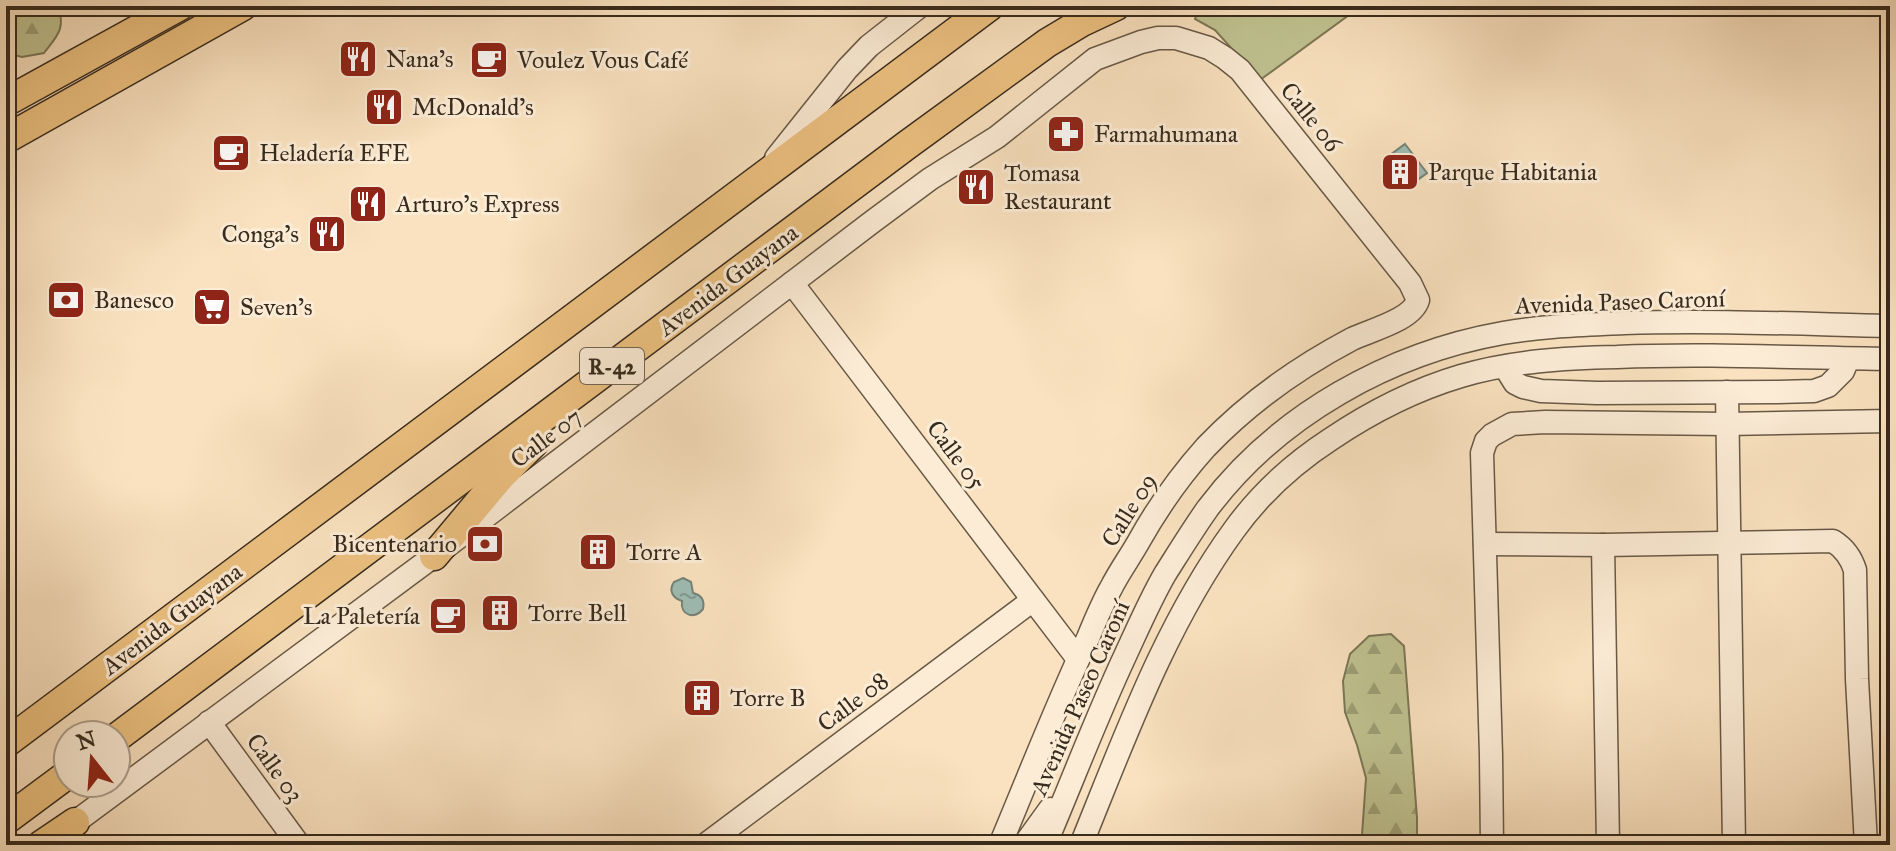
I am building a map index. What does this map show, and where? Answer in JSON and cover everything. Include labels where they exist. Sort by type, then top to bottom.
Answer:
[{"type":"main road","points":[[6,102],[180,6]]},
{"type":"main road","name":"Avenida Guayana","points":[[6,743],[990,6]]},
{"type":"main road","name":"Avenida Guayana","points":[[132,726],[907,145],[1047,43],[1116,6]]},
{"type":"main road","points":[[6,139],[230,9]]},
{"type":"main road","points":[[434,556],[501,476],[605,372]]},
{"type":"main road","points":[[6,820],[52,786]]},
{"type":"main road","points":[[43,845],[75,822]]},
{"type":"street","points":[[758,181],[847,69],[869,46],[920,6]]},
{"type":"street","name":"Calle 06","points":[[1121,49],[1158,38],[1176,38],[1209,48],[1240,70],[1410,283],[1418,300]]},
{"type":"street","name":"Calle 07","points":[[75,822],[434,556],[930,179],[997,137],[1095,59],[1121,49]]},
{"type":"street","name":"Calle 05","points":[[792,283],[1078,659]]},
{"type":"street","name":"Calle 09","points":[[1000,845],[1111,588],[1176,482],[1206,448],[1275,386],[1354,338],[1399,319],[1416,306],[1418,300]]},
{"type":"street","name":"Avenida Paseo Caroní","points":[[1045,845],[1103,702],[1148,606],[1184,544],[1209,507],[1236,476],[1265,447],[1311,412],[1372,375],[1413,358],[1454,344],[1503,333],[1588,324],[1690,322],[1890,326]]},
{"type":"street","points":[[1081,845],[1134,715],[1177,621],[1212,562],[1260,498],[1287,472],[1351,425],[1387,405],[1463,376],[1545,361],[1642,356],[1890,359]]},
{"type":"street","points":[[1505,367],[1519,385],[1541,391],[1790,392],[1821,389],[1836,380],[1848,359]]},
{"type":"street","points":[[1727,392],[1734,845]]},
{"type":"street","points":[[1492,845],[1482,453],[1486,441],[1505,426],[1545,422],[1727,424],[1890,421]]},
{"type":"street","points":[[1485,544],[1833,541],[1844,549],[1855,570],[1866,845]]},
{"type":"street","points":[[1603,545],[1608,845]]},
{"type":"street","name":"Calle 08","points":[[705,845],[1033,600]]},
{"type":"street","name":"Calle 03","points":[[209,722],[299,845]]},
{"type":"street","points":[[1024,845],[1078,764]]},
{"type":"green space","points":[[6,6],[58,6],[61,26],[44,53],[22,57],[6,53]]},
{"type":"green space","points":[[1199,6],[1348,6],[1353,12],[1260,80],[1215,30],[1195,19]]},
{"type":"green space","points":[[1391,634],[1404,646],[1417,845],[1364,845],[1366,778],[1345,712],[1343,681],[1350,654],[1369,636]]},
{"type":"water","points":[[1405,144],[1427,173],[1412,184],[1390,155]]},
{"type":"water","points":[[683,578],[691,582],[693,593],[703,601],[703,609],[696,614],[685,613],[682,601],[672,594],[674,582]]},
{"type":"place","name":"Nana's","points":[[358,59]]},
{"type":"place","name":"Voulez Vous Café","points":[[489,60]]},
{"type":"place","name":"McDonald's","points":[[384,107]]},
{"type":"place","name":"Farmahumana","points":[[1066,134]]},
{"type":"place","name":"Heladería EFE","points":[[231,153]]},
{"type":"place","name":"Parque Habitania","points":[[1400,172]]},
{"type":"place","name":"Tomasa Restaurant","points":[[976,187]]},
{"type":"place","name":"Arturo's Express","points":[[368,204]]},
{"type":"place","name":"Conga's","points":[[327,234]]},
{"type":"place","name":"Banesco","points":[[66,300]]},
{"type":"place","name":"Seven's","points":[[212,307]]},
{"type":"place","name":"Bicentenario","points":[[485,544]]},
{"type":"place","name":"Torre A","points":[[598,552]]},
{"type":"place","name":"Torre Bell","points":[[500,613]]},
{"type":"place","name":"La Paletería","points":[[448,616]]},
{"type":"place","name":"Torre B","points":[[702,698]]}]
